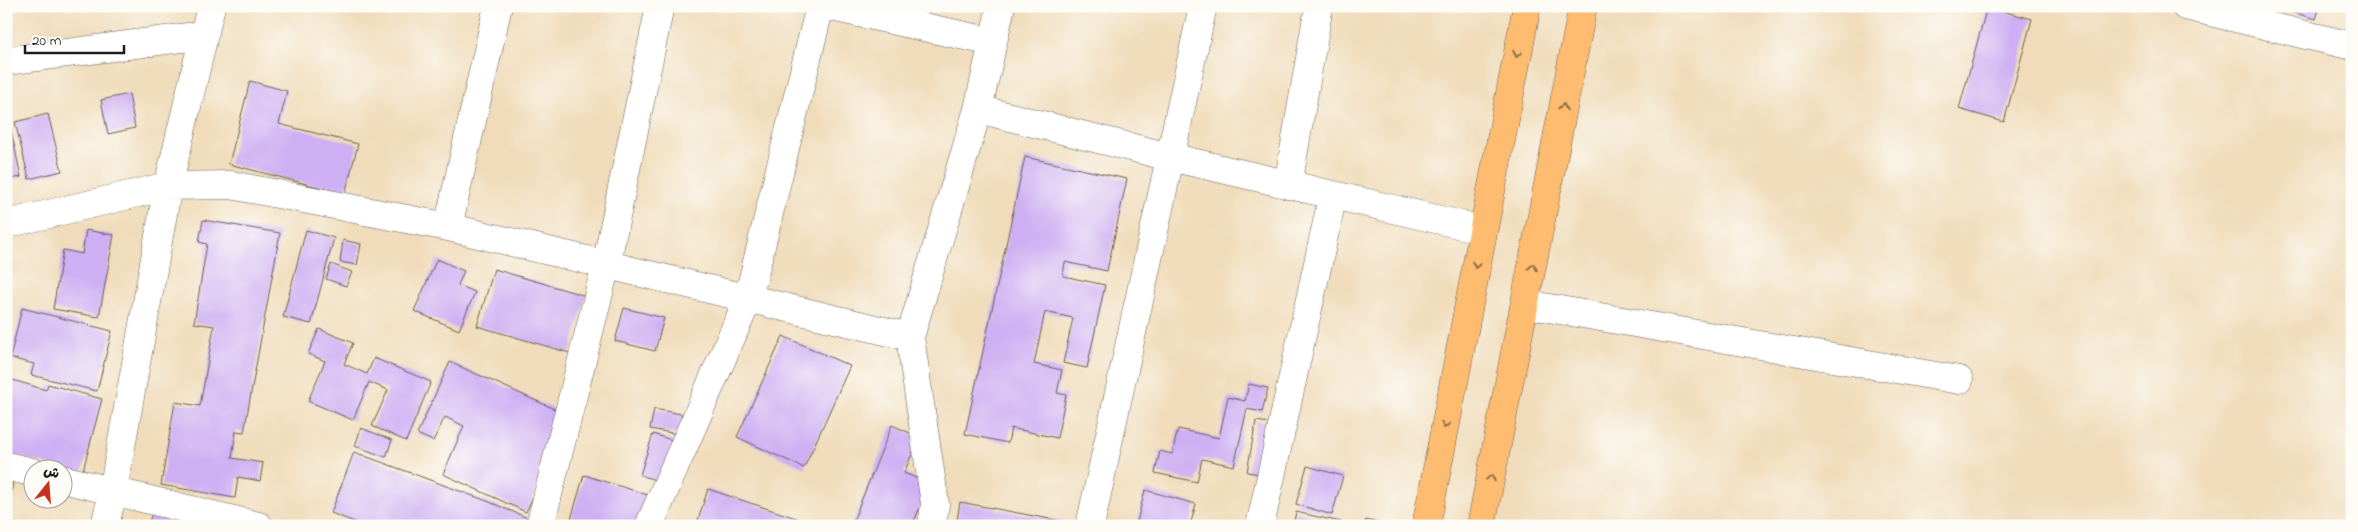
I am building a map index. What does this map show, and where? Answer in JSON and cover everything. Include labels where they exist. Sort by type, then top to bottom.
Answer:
[{"type":"main road","points":[[1426,526],[1527,6]]},
{"type":"main road","points":[[1482,526],[1583,6]]},
{"type":"street","points":[[105,526],[168,186],[211,6]]},
{"type":"street","points":[[448,227],[498,6]]},
{"type":"street","points":[[540,526],[606,265],[660,6]]},
{"type":"street","points":[[649,526],[748,299],[820,6]]},
{"type":"street","points":[[827,6],[993,42]]},
{"type":"street","points":[[932,526],[935,504],[910,337],[978,109],[1001,6]]},
{"type":"street","points":[[1090,526],[1203,6]]},
{"type":"street","points":[[1288,185],[1319,6]]},
{"type":"street","points":[[2185,6],[2352,46]]},
{"type":"street","points":[[6,61],[204,35]]},
{"type":"street","points":[[978,109],[1170,158],[1483,230]]},
{"type":"street","points":[[6,224],[168,186],[231,185],[448,227],[910,337]]},
{"type":"street","points":[[1260,526],[1333,195]]},
{"type":"street","points":[[1526,304],[1959,380]]},
{"type":"street","points":[[6,466],[22,470]]},
{"type":"street","points":[[72,481],[259,526]]},
{"type":"building","points":[[2271,6],[2320,6],[2316,19]]},
{"type":"building","points":[[1987,7],[2032,19],[2004,122],[1959,109]]},
{"type":"building","points":[[250,81],[287,91],[279,124],[358,144],[345,194],[229,164]]},
{"type":"building","points":[[129,94],[135,128],[108,134],[101,100]]},
{"type":"building","points":[[48,114],[62,171],[29,179],[15,122]]},
{"type":"building","points":[[9,121],[21,177],[6,180],[6,122]]},
{"type":"building","points":[[1025,157],[1127,179],[1107,271],[1065,262],[1063,276],[1105,285],[1087,368],[1063,363],[1073,318],[1045,312],[1034,364],[1062,370],[1057,393],[1066,395],[1057,438],[1011,428],[1008,443],[965,434]]},
{"type":"building","points":[[203,220],[280,233],[244,432],[236,431],[232,458],[263,463],[260,481],[238,477],[235,498],[161,485],[175,402],[200,406],[214,326],[194,323],[207,244],[199,242]]},
{"type":"building","points":[[86,230],[114,235],[99,317],[53,309],[63,250],[82,254]]},
{"type":"building","points":[[306,230],[334,238],[311,324],[283,317]]},
{"type":"building","points":[[343,240],[361,244],[357,265],[340,262]]},
{"type":"building","points":[[437,259],[464,271],[458,285],[475,292],[459,330],[414,311]]},
{"type":"building","points":[[331,264],[352,272],[346,286],[326,279]]},
{"type":"building","points":[[494,269],[586,296],[570,353],[477,326]]},
{"type":"building","points":[[22,308],[112,331],[97,391],[31,375],[34,364],[10,358]]},
{"type":"building","points":[[624,308],[664,318],[655,351],[615,341]]},
{"type":"building","points":[[319,329],[353,343],[344,364],[367,374],[374,358],[431,382],[406,441],[372,426],[388,390],[369,382],[353,420],[308,401],[325,361],[308,354]]},
{"type":"building","points":[[783,336],[850,366],[804,468],[737,437]]},
{"type":"building","points":[[450,362],[570,416],[526,512],[443,474],[464,426],[445,417],[433,441],[417,434]]},
{"type":"building","points":[[6,378],[46,390],[48,384],[102,399],[82,474],[72,471],[72,460],[31,460],[6,453]]},
{"type":"building","points":[[1249,384],[1268,388],[1262,412],[1247,409],[1234,466],[1202,459],[1197,482],[1155,473],[1160,451],[1172,454],[1178,429],[1219,438],[1228,397],[1245,401]]},
{"type":"building","points":[[654,409],[692,416],[689,436],[650,429]]},
{"type":"building","points":[[1256,421],[1275,424],[1267,475],[1247,472]]},
{"type":"building","points":[[892,425],[919,437],[904,473],[930,484],[912,526],[851,526]]},
{"type":"building","points":[[361,428],[392,440],[386,457],[355,446]]},
{"type":"building","points":[[653,434],[684,444],[670,485],[640,475]]},
{"type":"building","points":[[354,452],[487,501],[547,526],[365,526],[331,513]]},
{"type":"building","points":[[1307,466],[1343,476],[1332,515],[1296,504]]},
{"type":"building","points":[[584,475],[648,495],[639,526],[569,526]]},
{"type":"building","points":[[6,483],[13,484],[7,509],[6,509]]},
{"type":"building","points":[[708,489],[802,520],[800,526],[696,526]]},
{"type":"building","points":[[1145,490],[1196,504],[1190,526],[1136,526]]},
{"type":"building","points":[[960,502],[1071,523],[1071,526],[956,526]]},
{"type":"building","points":[[154,509],[191,526],[147,526]]},
{"type":"building","points":[[1296,512],[1341,522],[1341,526],[1293,526]]},
{"type":"building","points":[[1366,520],[1387,525],[1387,526],[1364,526]]}]
